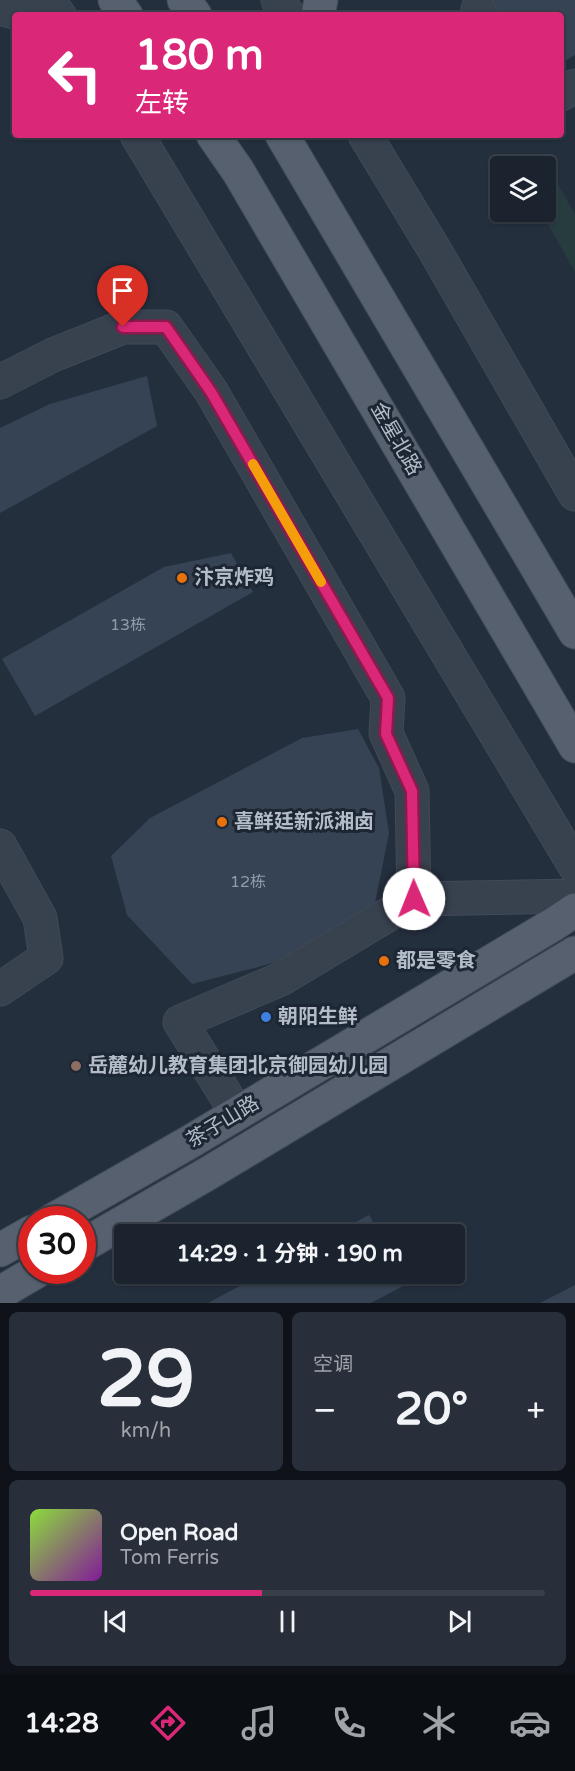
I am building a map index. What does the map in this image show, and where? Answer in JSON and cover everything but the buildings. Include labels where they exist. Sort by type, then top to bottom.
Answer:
[{"type":"main road","name":"金星北路","points":[[215,138],[238,171],[575,746]]},
{"type":"main road","points":[[284,138],[575,632]]},
{"type":"main road","name":"茶子山路","points":[[77,1206],[575,910]]},
{"type":"main road","name":"茶子山路","points":[[96,1238],[575,953]]},
{"type":"main road","points":[[0,1250],[18,1240]]},
{"type":"main road","points":[[0,1293],[18,1282]]},
{"type":"street","points":[[139,138],[575,866]]},
{"type":"street","points":[[367,138],[446,269],[575,494]]},
{"type":"street","points":[[0,382],[53,355],[123,327],[166,327],[211,392],[388,698],[386,734],[412,791],[414,899]]},
{"type":"street","points":[[0,846],[40,918],[46,958],[0,989]]},
{"type":"street","points":[[237,1113],[180,1022],[281,979],[414,899],[575,896]]},
{"type":"green space","points":[[556,181],[575,214],[575,272],[547,222],[556,222]]},
{"type":"slow traffic","points":[[253,464],[321,582]]},
{"type":"place","name":"汴京炸鸡","points":[[182,578]]},
{"type":"place","name":"喜鲜廷新派湘卤","points":[[222,822]]},
{"type":"place","name":"都是零食","points":[[384,961]]},
{"type":"place","name":"朝阳生鲜","points":[[266,1017]]},
{"type":"place","name":"岳麓幼儿教育集团北京御园幼儿园","points":[[76,1066]]},
{"type":"route","points":[[123,327],[166,327],[211,392],[388,698],[386,734],[412,791],[414,899]]}]
